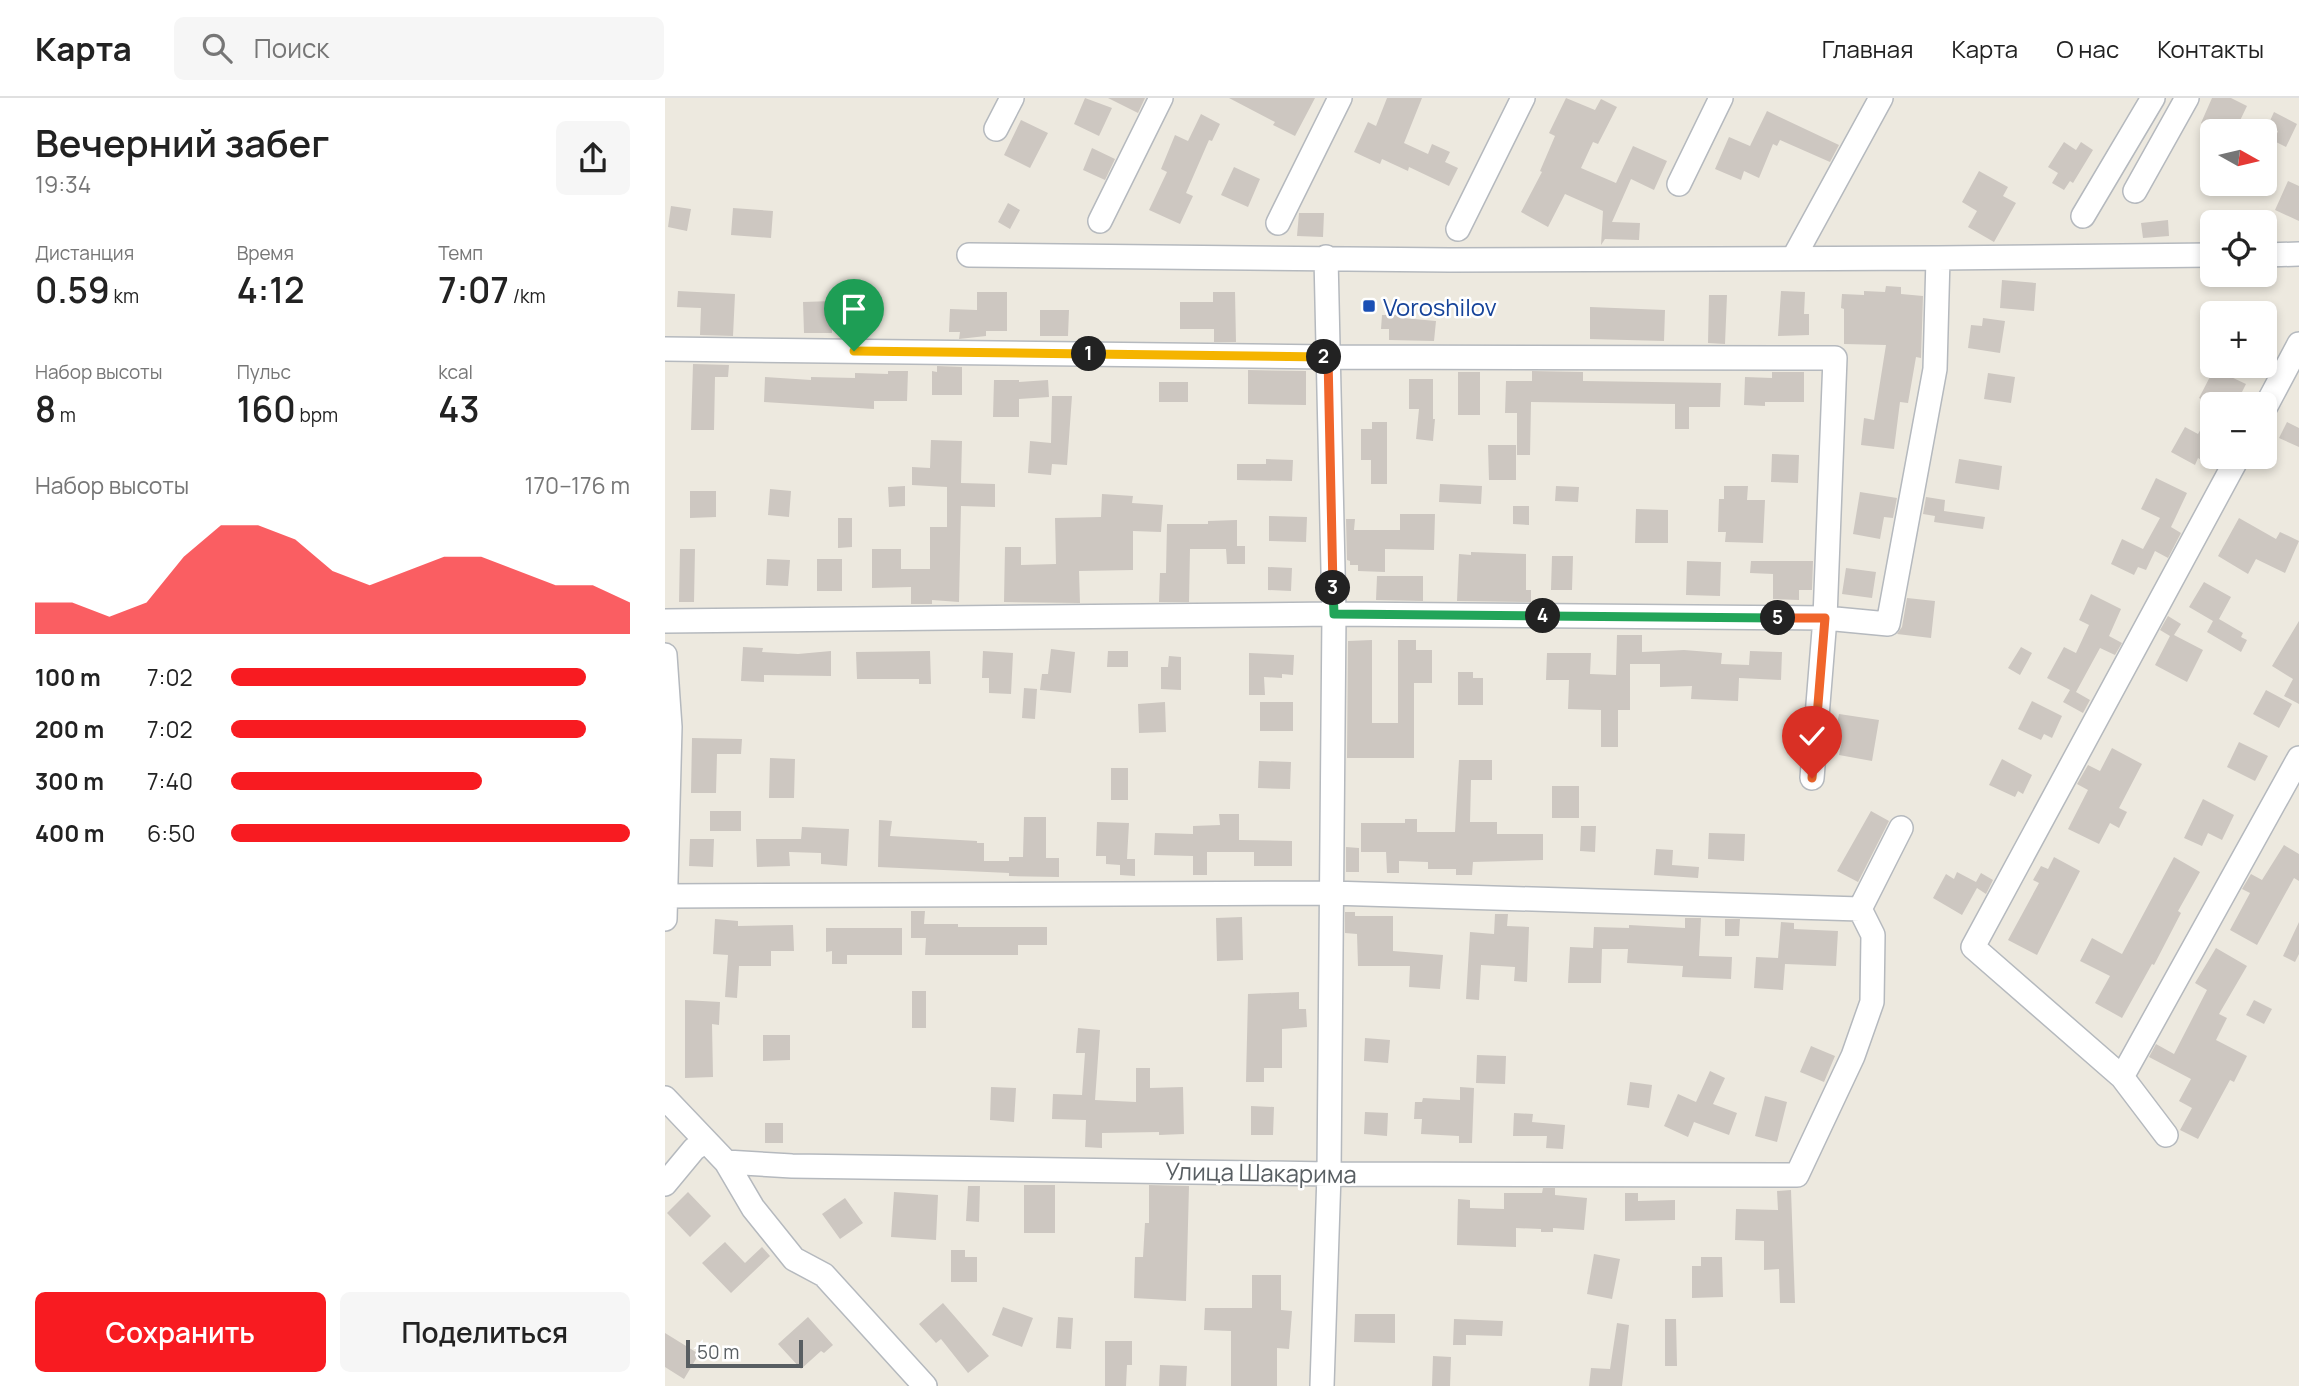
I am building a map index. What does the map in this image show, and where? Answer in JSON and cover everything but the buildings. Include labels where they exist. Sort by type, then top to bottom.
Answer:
[{"type":"street","points":[[996,129],[1012,98]]},
{"type":"street","points":[[1100,221],[1161,98]]},
{"type":"street","points":[[1278,223],[1340,98]]},
{"type":"street","points":[[1458,229],[1523,98]]},
{"type":"street","points":[[1679,184],[1721,98]]},
{"type":"street","points":[[1794,257],[1881,98]]},
{"type":"street","points":[[2083,216],[2153,98]]},
{"type":"street","points":[[2135,191],[2187,98]]},
{"type":"street","points":[[2277,254],[2299,254]]},
{"type":"street","points":[[969,255],[1450,260],[2200,255]]},
{"type":"street","points":[[1322,1386],[1329,1174],[1334,614],[1326,257]]},
{"type":"street","points":[[665,621],[1334,614],[1825,618],[1888,624],[1935,369],[1938,258]]},
{"type":"street","points":[[2274,392],[2299,344]]},
{"type":"street","points":[[665,349],[1328,357],[1835,358],[1825,618],[1812,778]]},
{"type":"street","points":[[2166,1135],[2122,1077],[1973,947],[2232,469]]},
{"type":"street","points":[[665,654],[670,727],[666,908],[1331,893],[1860,909],[1901,828]]},
{"type":"street","points":[[2122,1077],[2299,758]]},
{"type":"street","name":"Улица Шакарима","points":[[726,1162],[792,1166],[1329,1174],[1797,1175],[1853,1056],[1872,1002],[1873,935],[1860,909]]},
{"type":"street","points":[[665,1098],[726,1162],[753,1208],[795,1259],[824,1275],[925,1386]]},
{"type":"street","points":[[665,1184],[694,1149],[706,1141]]},
{"type":"place","name":"Voroshilov","points":[[1369,306]]},
{"type":"route","points":[[854,351],[1328,357],[1334,614],[1825,618],[1812,778]]}]
